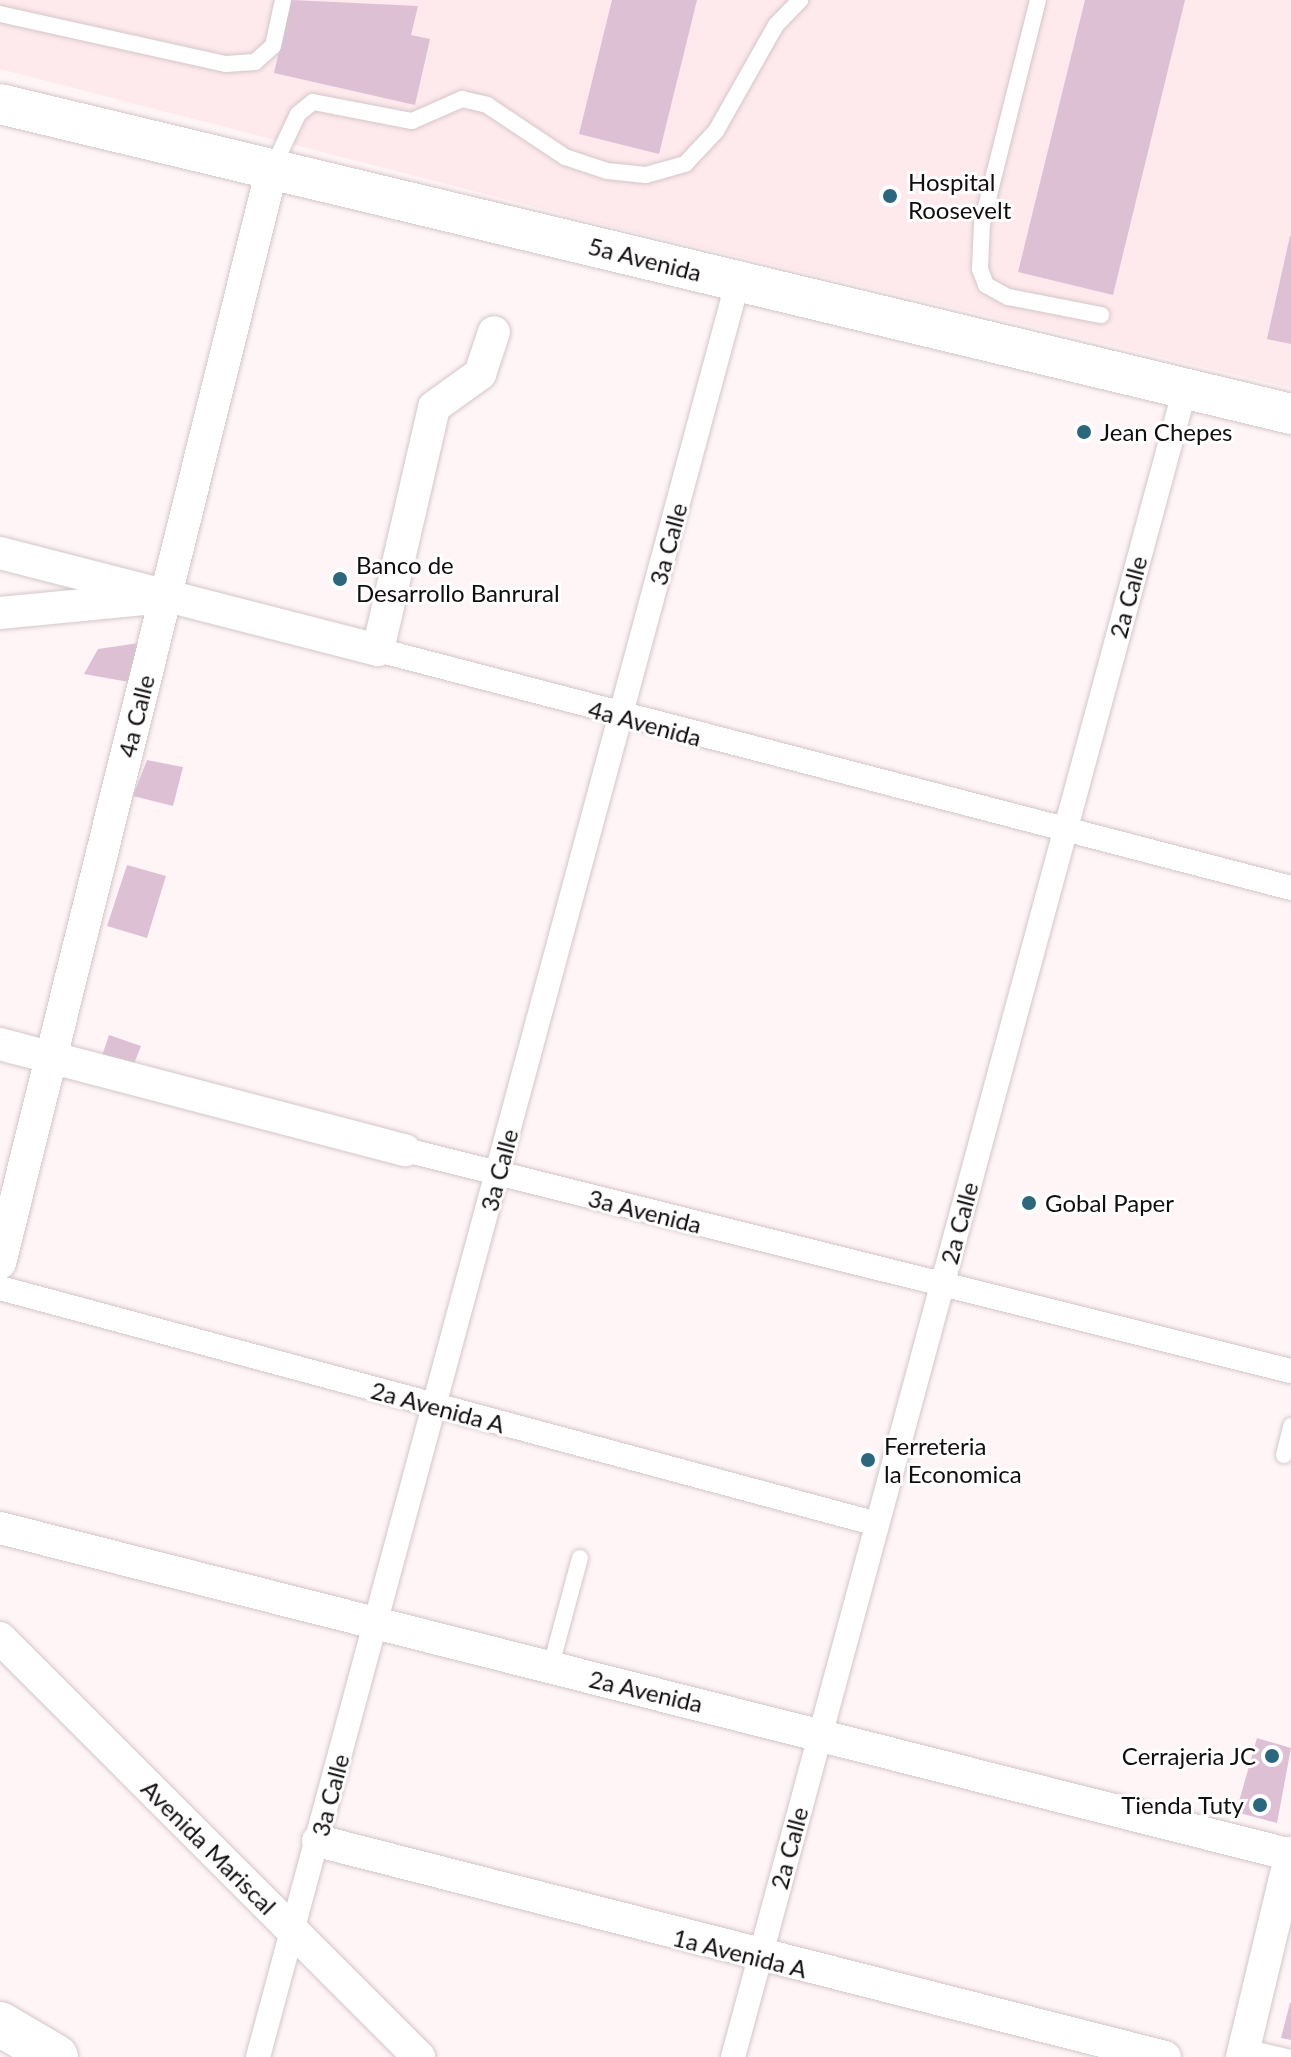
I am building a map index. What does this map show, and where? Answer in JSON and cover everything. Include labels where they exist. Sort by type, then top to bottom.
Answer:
[{"type":"highway","points":[[0,2024],[56,2057]]},
{"type":"street","name":"5a Avenida","points":[[0,104],[1291,414]]},
{"type":"street","name":"4a Calle","points":[[0,1263],[272,169]]},
{"type":"street","name":"3a Calle","points":[[258,2057],[738,281]]},
{"type":"street","points":[[378,650],[434,407],[480,374],[494,332]]},
{"type":"street","name":"2a Calle","points":[[733,2057],[1185,389]]},
{"type":"street","name":"4a Avenida","points":[[0,553],[165,598],[378,650],[621,717],[1291,888]]},
{"type":"street","points":[[0,613],[165,598]]},
{"type":"street","name":"3a Avenida","points":[[0,1044],[498,1174],[1291,1371]]},
{"type":"street","name":"2a Avenida A","points":[[0,1288],[877,1524]]},
{"type":"street","name":"2a Avenida","points":[[0,1528],[376,1627],[821,1732],[1291,1854]]},
{"type":"street","name":"Avenida Mariscal","points":[[0,1638],[419,2057]]},
{"type":"street","name":"1a Avenida A","points":[[318,1841],[759,1959],[1165,2057]]},
{"type":"street","points":[[1243,2052],[1291,1854]]},
{"type":"lane","points":[[0,14],[226,64],[255,62],[273,46],[283,0]]},
{"type":"lane","points":[[272,169],[298,114],[313,102],[412,121],[462,99],[487,105],[565,157],[607,171],[646,175],[685,164],[716,131],[776,25],[800,0]]},
{"type":"lane","points":[[1038,0],[982,223],[980,269],[986,285],[1008,297],[1101,315]]},
{"type":"lane","points":[[1284,1455],[1291,1426]]},
{"type":"lane","points":[[550,1669],[580,1558]]},
{"type":"lane","points":[[1243,2052],[1287,2057]]},
{"type":"shaded area","name":"Hospital Roosevelt","points":[[0,0],[1291,0],[1291,388],[605,225],[0,69]]},
{"type":"building","points":[[291,0],[418,6],[411,35],[430,39],[415,105],[274,73]]},
{"type":"building","points":[[612,0],[697,0],[659,154],[579,134]]},
{"type":"building","points":[[1085,0],[1185,0],[1113,295],[1018,272]]},
{"type":"building","points":[[1291,236],[1291,344],[1267,339]]},
{"type":"building","points":[[139,643],[129,682],[84,674],[98,649]]},
{"type":"building","points":[[147,760],[183,767],[173,806],[133,796]]},
{"type":"building","points":[[127,865],[166,876],[147,938],[107,926]]},
{"type":"building","points":[[109,1035],[141,1046],[130,1074],[99,1065]]},
{"type":"building","points":[[1257,1738],[1291,1748],[1277,1823],[1236,1812]]},
{"type":"building","points":[[1291,2003],[1291,2040],[1281,2038]]},
{"type":"place","name":"Hospital Roosevelt","points":[[890,196]]},
{"type":"place","name":"Jean Chepes","points":[[1084,432]]},
{"type":"place","name":"Banco de Desarrollo Banrural","points":[[340,579]]},
{"type":"place","name":"Gobal Paper","points":[[1029,1203]]},
{"type":"place","name":"Ferreteria la Economica","points":[[868,1460]]},
{"type":"place","name":"Cerrajeria JC","points":[[1272,1756]]},
{"type":"place","name":"Tienda Tuty","points":[[1260,1805]]}]
